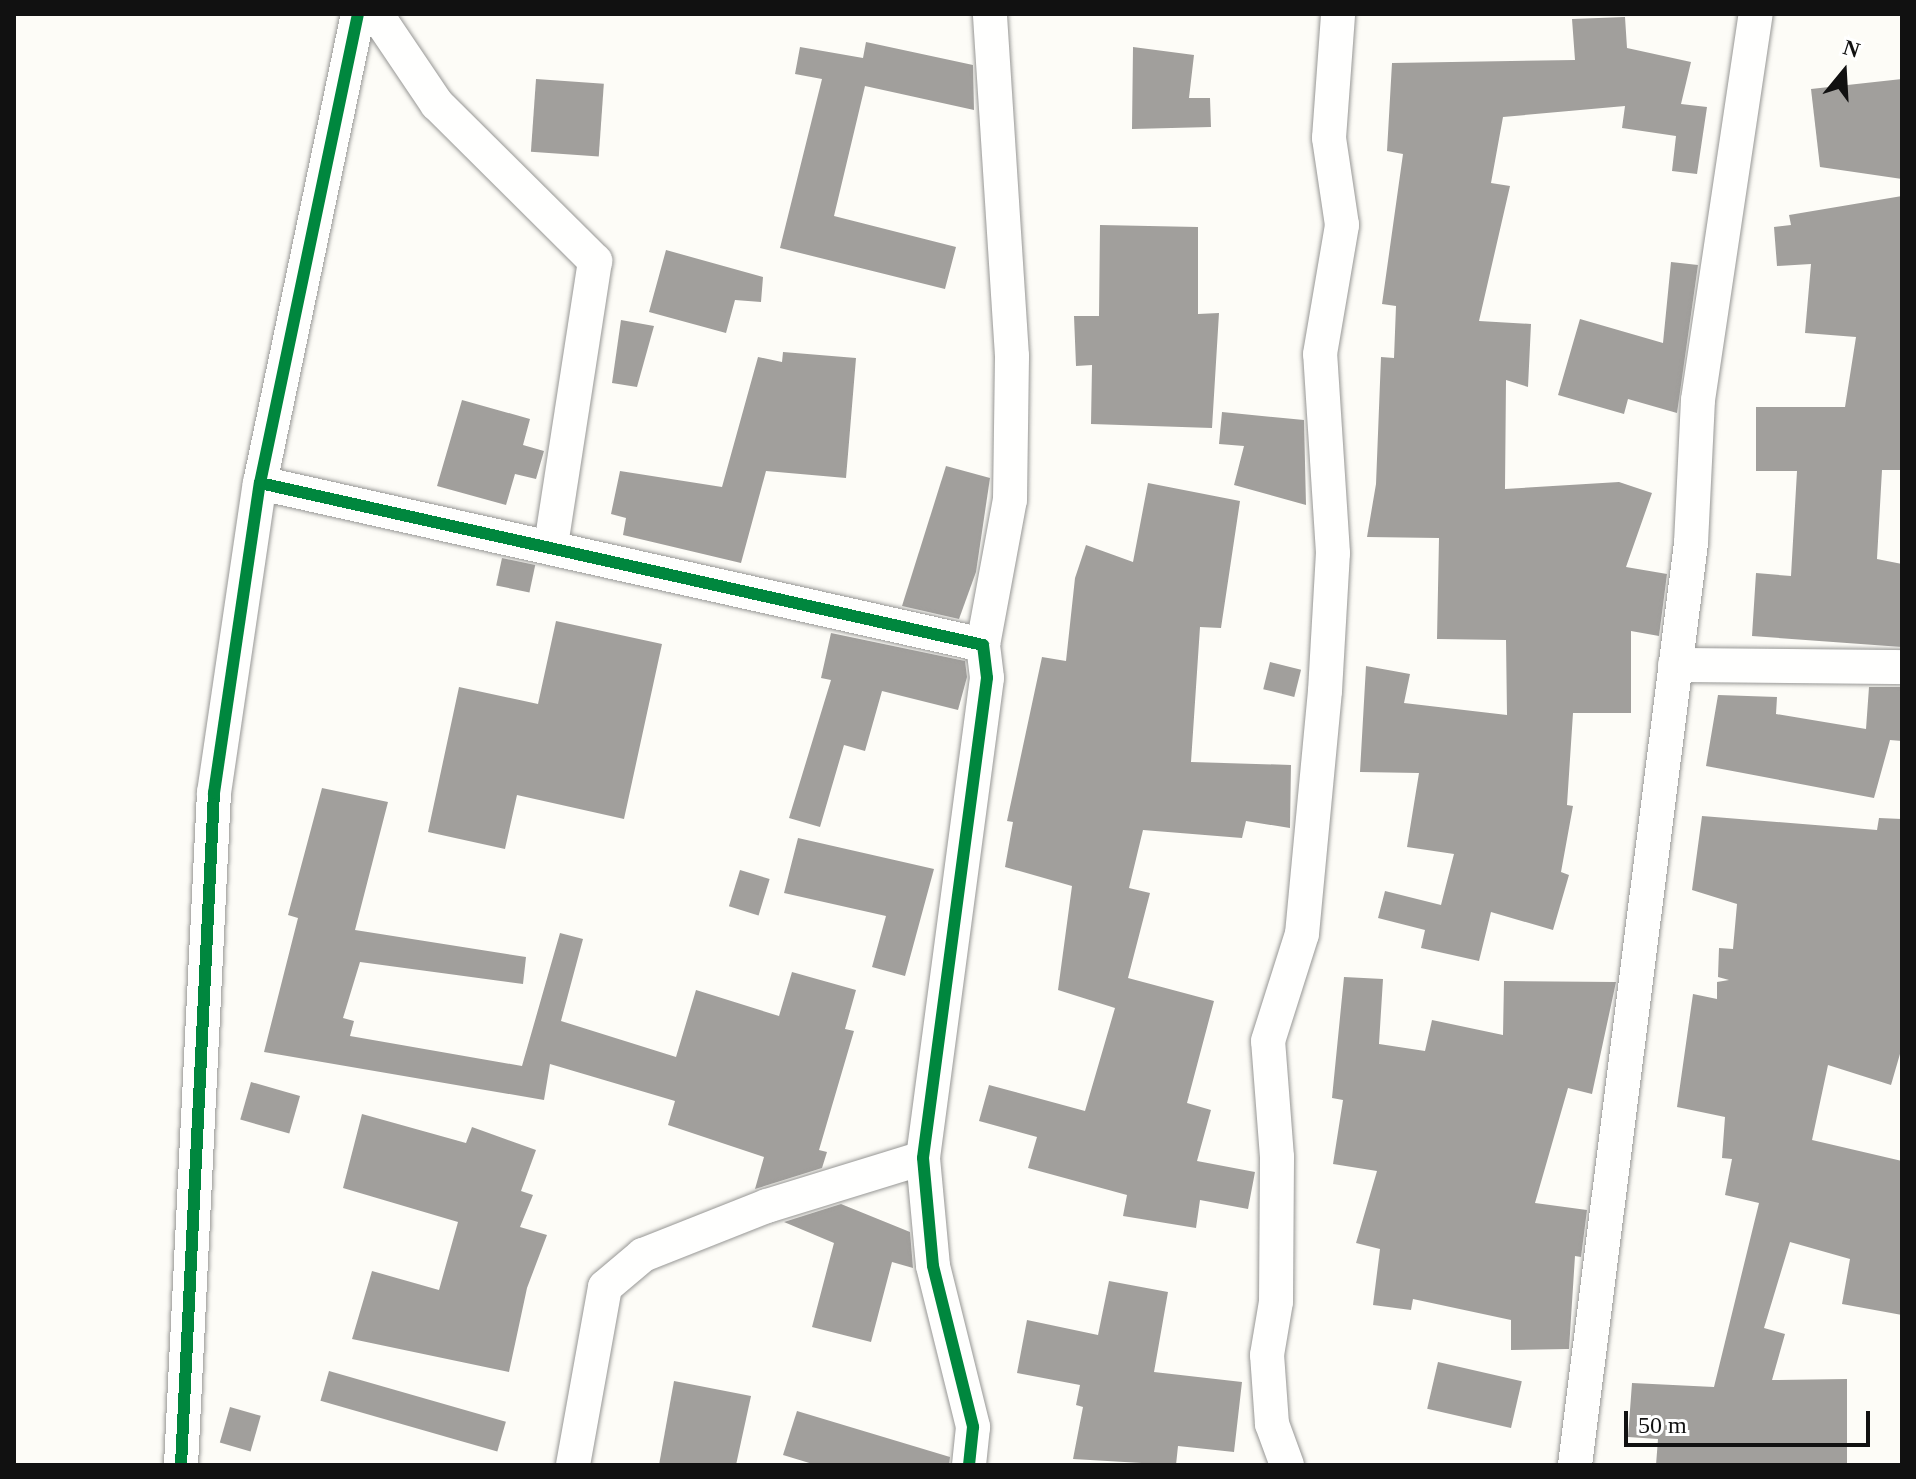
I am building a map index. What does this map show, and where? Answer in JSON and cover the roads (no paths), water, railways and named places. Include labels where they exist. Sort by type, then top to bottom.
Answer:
[{"type":"street","points":[[181,1465],[214,793],[260,483],[358,14]]},
{"type":"street","points":[[367,14],[383,24],[437,104],[595,261],[551,546]]},
{"type":"street","points":[[969,1465],[973,1427],[933,1266],[923,1158],[928,1080],[987,678],[983,645],[1010,500],[1012,356],[990,14]]},
{"type":"street","points":[[1287,1465],[1272,1424],[1267,1355],[1276,1302],[1277,1171],[1268,1041],[1302,934],[1325,691],[1333,539],[1320,354],[1342,225],[1329,138],[1338,14]]},
{"type":"street","points":[[1575,1465],[1675,665],[1698,400],[1756,14]]},
{"type":"street","points":[[260,483],[983,645]]},
{"type":"street","points":[[1675,665],[1902,667]]},
{"type":"street","points":[[573,1465],[605,1287],[643,1255],[923,1158]]}]
